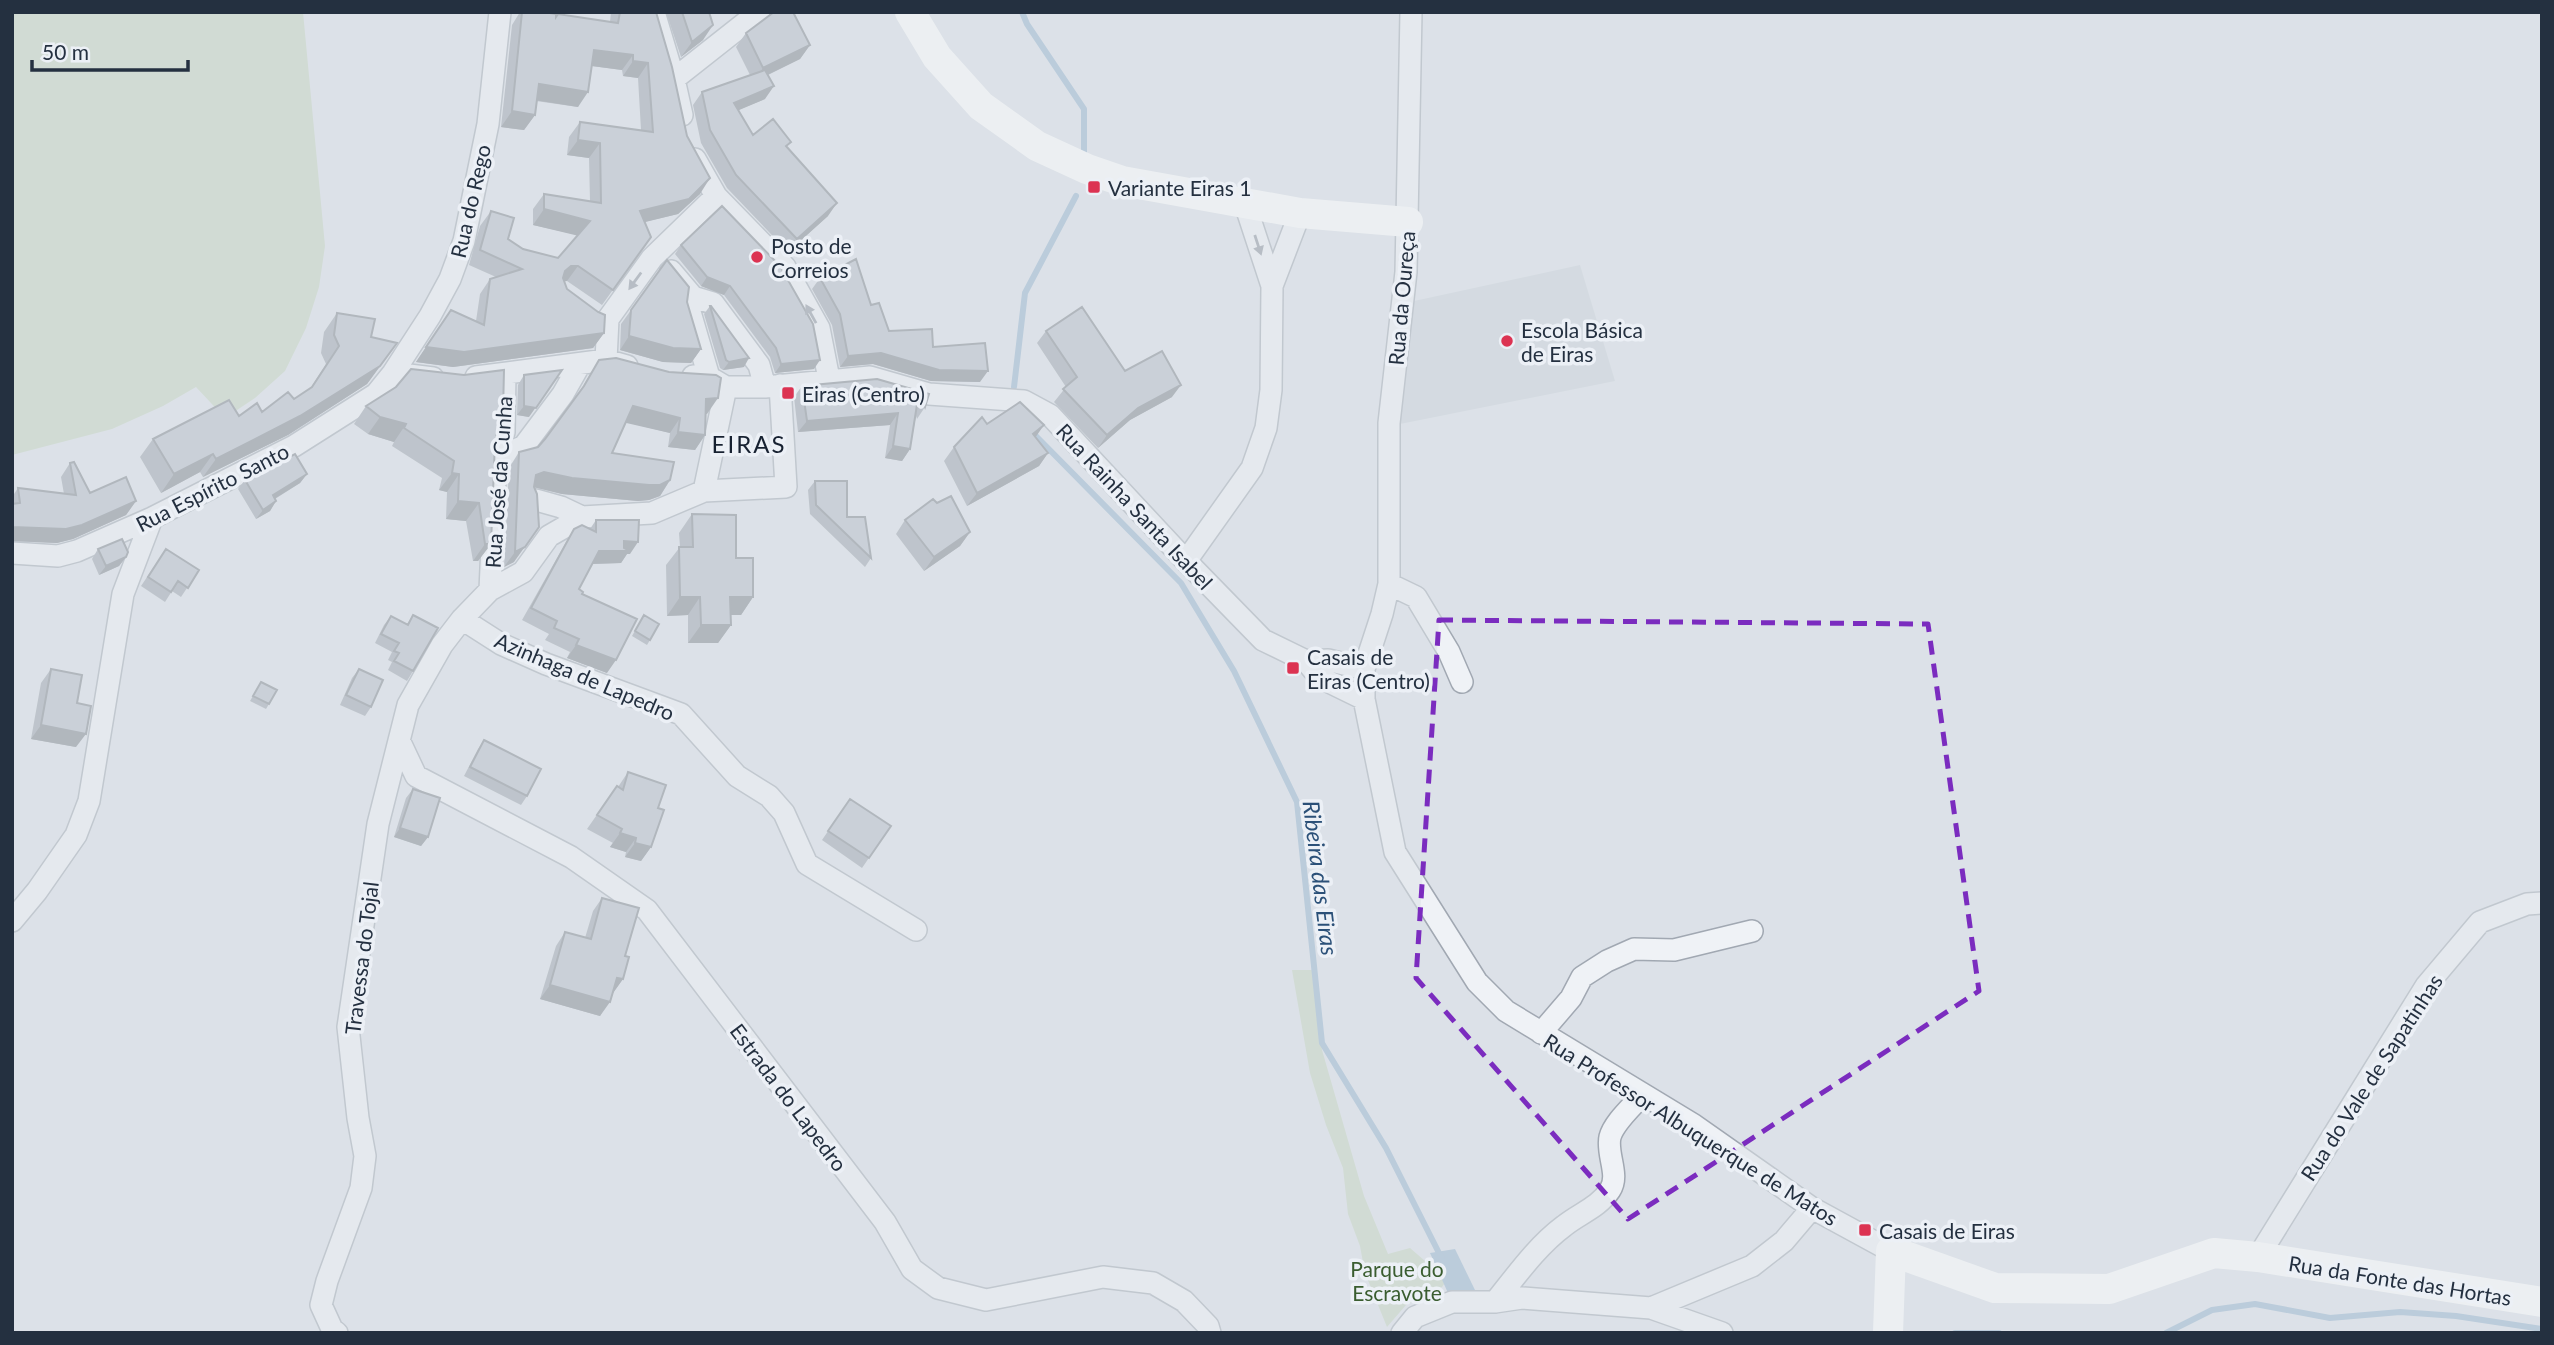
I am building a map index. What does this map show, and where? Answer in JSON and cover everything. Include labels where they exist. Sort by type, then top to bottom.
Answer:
[{"type":"street","name":"Rua do Rego","points":[[393,373],[450,279],[464,241],[488,124],[500,12]]},
{"type":"street","points":[[654,12],[674,79],[689,148],[716,196],[785,267],[819,328],[829,379]]},
{"type":"street","points":[[674,79],[759,12]]},
{"type":"street","points":[[910,12],[937,57],[981,106],[1037,146],[1087,169],[1122,181],[1245,204],[1300,213],[1408,222]]},
{"type":"street","name":"Rua da Oureça","points":[[1364,668],[1389,584],[1389,424],[1406,272],[1411,12]]},
{"type":"street","points":[[607,360],[608,319],[657,253],[716,196]]},
{"type":"street","points":[[1186,561],[1252,468],[1266,428],[1271,390],[1272,286],[1245,204]]},
{"type":"street","points":[[1272,286],[1300,213]]},
{"type":"street","points":[[536,500],[561,507],[582,517],[652,513],[704,491],[786,487],[772,386],[713,303],[692,296],[657,253]]},
{"type":"street","points":[[692,296],[690,312],[718,382],[704,491]]},
{"type":"street","points":[[585,310],[595,317],[608,319]]},
{"type":"street","points":[[393,373],[453,380],[607,360],[650,372]]},
{"type":"street","points":[[496,459],[524,446],[563,394],[580,364]]},
{"type":"street","name":"Rua Espírito Santo","points":[[12,553],[58,556],[77,551],[152,519],[294,446],[376,394],[393,373]]},
{"type":"street","name":"Rua José da Cunha","points":[[490,590],[496,459],[505,432],[505,374]]},
{"type":"street","name":"Rua Rainha Santa Isabel","points":[[673,375],[772,386],[870,377],[929,394],[1024,401],[1050,415],[1263,640],[1306,661]]},
{"type":"street","name":"Travessa do Tojal","points":[[337,1333],[332,1329],[321,1305],[361,1188],[365,1156],[348,1027],[378,824],[408,705],[442,645],[462,619],[490,590],[523,572],[549,536],[582,517]]},
{"type":"street","points":[[12,920],[37,891],[76,835],[89,801],[123,594],[152,519]]},
{"type":"street","points":[[1389,584],[1416,597],[1449,652],[1462,682]]},
{"type":"street","name":"Azinhaga de Lapedro","points":[[462,619],[501,644],[546,664],[681,714],[737,776],[769,796],[784,813],[807,864],[916,930]]},
{"type":"street","points":[[1306,661],[1328,660],[1364,668]]},
{"type":"street","points":[[1306,661],[1319,677],[1364,699]]},
{"type":"street","name":"Rua Professor Albuquerque de Matos","points":[[1364,668],[1364,699],[1395,852],[1477,982],[1506,1011],[1694,1125],[1812,1208],[1891,1251]]},
{"type":"street","name":"Estrada do Lapedro","points":[[400,742],[416,776],[571,857],[647,910],[885,1222],[912,1269],[920,1275],[938,1288],[986,1300],[1103,1276],[1153,1283],[1184,1301],[1208,1326],[1210,1333]]},
{"type":"street","name":"Rua do Vale de Sapatinhas","points":[[2258,1257],[2426,986],[2480,922],[2527,904],[2542,903]]},
{"type":"street","points":[[1541,1032],[1571,998],[1583,977],[1607,961],[1634,949],[1674,950],[1752,931]]},
{"type":"street","points":[[1495,1302],[1528,1261],[1564,1226],[1601,1202],[1613,1186],[1610,1135],[1643,1094]]},
{"type":"street","points":[[1651,1308],[1752,1266],[1784,1241],[1812,1208]]},
{"type":"street","points":[[1888,1333],[1891,1251]]},
{"type":"street","name":"Rua da Fonte das Hortas","points":[[1891,1251],[1995,1288],[2109,1289],[2214,1253],[2258,1257],[2542,1302]]},
{"type":"street","points":[[1402,1333],[1415,1317],[1452,1302],[1495,1302],[1522,1298],[1651,1308],[1722,1333]]},
{"type":"highlighted area","points":[[1439,620],[1928,624],[1979,991],[1628,1219],[1416,978]]},
{"type":"shaded area","name":"Escola Básica de Eiras","points":[[1580,265],[1615,381],[1400,424],[1414,301]]},
{"type":"green space","points":[[12,12],[303,12],[325,246],[319,287],[306,328],[285,371],[255,398],[225,418],[196,387],[163,406],[112,429],[12,455]]},
{"type":"green space","name":"Parque do Escravote","points":[[1292,970],[1313,970],[1322,1050],[1364,1196],[1388,1254],[1410,1248],[1447,1280],[1442,1287],[1406,1305],[1387,1327],[1365,1273],[1360,1246],[1348,1214],[1343,1168],[1310,1073]]},
{"type":"water","points":[[1455,1249],[1475,1290],[1448,1293],[1430,1253]]},
{"type":"building","points":[[522,12],[543,12],[556,14],[556,17],[558,14],[618,23],[620,12],[656,12],[672,67],[687,136],[710,178],[689,199],[640,211],[651,237],[613,290],[578,266],[571,266],[565,271],[563,278],[567,289],[605,315],[604,333],[464,352],[426,347],[451,310],[484,325],[490,279],[522,269],[480,250],[491,211],[514,218],[508,239],[523,249],[558,258],[590,221],[544,209],[544,194],[601,203],[600,143],[578,140],[580,122],[653,132],[648,63],[633,61],[633,55],[594,50],[588,92],[539,84],[535,115],[512,111]]},
{"type":"building","points":[[682,12],[709,12],[713,25],[692,42]]},
{"type":"building","points":[[774,12],[793,12],[810,45],[763,68],[746,33]]},
{"type":"building","points":[[765,70],[774,86],[734,103],[753,135],[773,119],[791,142],[786,146],[837,203],[797,239],[736,175],[710,130],[702,92]]},
{"type":"building","points":[[722,206],[780,266],[813,324],[820,360],[781,364],[776,348],[730,286],[707,277],[681,245]]},
{"type":"building","points":[[856,259],[871,305],[879,303],[889,331],[932,329],[933,347],[985,343],[988,371],[939,370],[881,353],[848,356],[840,314],[820,278]]},
{"type":"building","points":[[667,260],[689,287],[687,302],[701,349],[673,348],[629,336],[631,310]]},
{"type":"building","points":[[710,306],[749,358],[729,362],[726,360]]},
{"type":"building","points":[[1082,307],[1125,371],[1162,351],[1181,385],[1138,408],[1107,435],[1063,389],[1077,377],[1046,331]]},
{"type":"building","points":[[337,313],[375,319],[371,337],[397,343],[380,366],[300,416],[216,459],[213,454],[174,474],[153,439],[229,400],[239,416],[257,403],[262,412],[288,392],[294,399],[312,387],[339,346],[334,335]]},
{"type":"building","points":[[616,358],[669,372],[716,375],[721,378],[718,398],[706,399],[705,435],[678,432],[680,418],[633,406],[612,453],[674,462],[670,480],[660,485],[649,485],[572,478],[544,472],[536,475],[534,487],[537,494],[539,527],[525,547],[515,552],[519,452],[538,447],[545,439],[584,386],[599,360]]},
{"type":"building","points":[[411,369],[464,375],[504,370],[503,412],[495,441],[491,544],[485,544],[479,503],[458,501],[459,474],[452,473],[454,461],[404,428],[406,424],[380,417],[366,406],[396,387]]},
{"type":"building","points":[[562,370],[536,408],[524,406],[524,375]]},
{"type":"building","points":[[877,379],[929,394],[925,407],[919,392],[910,449],[893,446],[898,413],[807,421],[802,386]]},
{"type":"building","points":[[1020,402],[1044,425],[1033,434],[1048,453],[977,493],[954,447],[982,417],[987,424]]},
{"type":"building","points":[[295,454],[307,474],[273,495],[276,501],[263,510],[245,480]]},
{"type":"building","points":[[74,462],[90,493],[126,477],[136,501],[82,525],[66,529],[12,527],[12,504],[20,503],[18,488],[76,495],[70,463]]},
{"type":"building","points":[[815,481],[847,481],[847,517],[865,517],[871,558],[816,505]]},
{"type":"building","points":[[951,496],[970,532],[934,557],[905,520],[933,499],[937,503]]},
{"type":"building","points":[[692,514],[736,515],[736,558],[753,558],[753,597],[730,597],[731,625],[701,625],[700,597],[680,597],[679,547],[693,547]]},
{"type":"building","points":[[596,520],[639,520],[638,542],[624,541],[624,548],[630,551],[599,551],[579,589],[582,594],[637,619],[616,660],[576,645],[579,639],[554,628],[557,621],[531,608],[574,529],[582,525],[596,532]]},
{"type":"building","points":[[122,539],[128,552],[126,557],[106,566],[98,549]]},
{"type":"building","points":[[166,549],[199,570],[188,588],[178,581],[171,592],[148,577]]},
{"type":"building","points":[[413,615],[438,628],[413,671],[394,661],[399,653],[394,651],[399,643],[381,634],[391,616],[408,625]]},
{"type":"building","points":[[644,615],[659,624],[650,640],[635,631]]},
{"type":"building","points":[[51,669],[82,675],[77,703],[91,706],[86,734],[41,725]]},
{"type":"building","points":[[359,669],[383,680],[371,707],[346,695]]},
{"type":"building","points":[[261,682],[277,690],[269,704],[253,696]]},
{"type":"building","points":[[484,740],[541,769],[527,796],[470,767]]},
{"type":"building","points":[[628,772],[666,785],[658,808],[664,810],[651,847],[635,843],[636,838],[620,833],[622,829],[597,815],[617,786],[623,790]]},
{"type":"building","points":[[413,789],[440,798],[428,837],[400,828]]},
{"type":"building","points":[[850,799],[891,826],[869,858],[828,831]]},
{"type":"building","points":[[602,898],[639,908],[625,956],[629,957],[623,979],[617,978],[610,1002],[550,985],[565,932],[591,939]]},
{"type":"waterway","name":"Ribeira das Eiras","points":[[1022,12],[1027,24],[1084,109],[1084,152]]},
{"type":"waterway","name":"Ribeira das Eiras","points":[[1014,387],[1025,293],[1076,196]]},
{"type":"waterway","name":"Ribeira das Eiras","points":[[1031,431],[1181,583],[1234,671],[1297,802],[1322,1043],[1386,1148],[1442,1259]]},
{"type":"waterway","points":[[2166,1333],[2212,1310],[2255,1304],[2330,1318],[2400,1312],[2456,1316],[2542,1329]]},
{"type":"waterway","points":[[1955,1333],[1999,1333]]},
{"type":"place","name":"Variante Eiras 1","points":[[1094,187]]},
{"type":"place","name":"Posto de Correios","points":[[757,257]]},
{"type":"place","name":"Escola Básica de Eiras","points":[[1507,341]]},
{"type":"place","name":"Eiras (Centro)","points":[[788,393]]},
{"type":"place","name":"Casais de Eiras (Centro)","points":[[1293,668]]},
{"type":"place","name":"Casais de Eiras","points":[[1865,1230]]},
{"type":"district","name":"EIRAS","points":[[749,443]]}]
